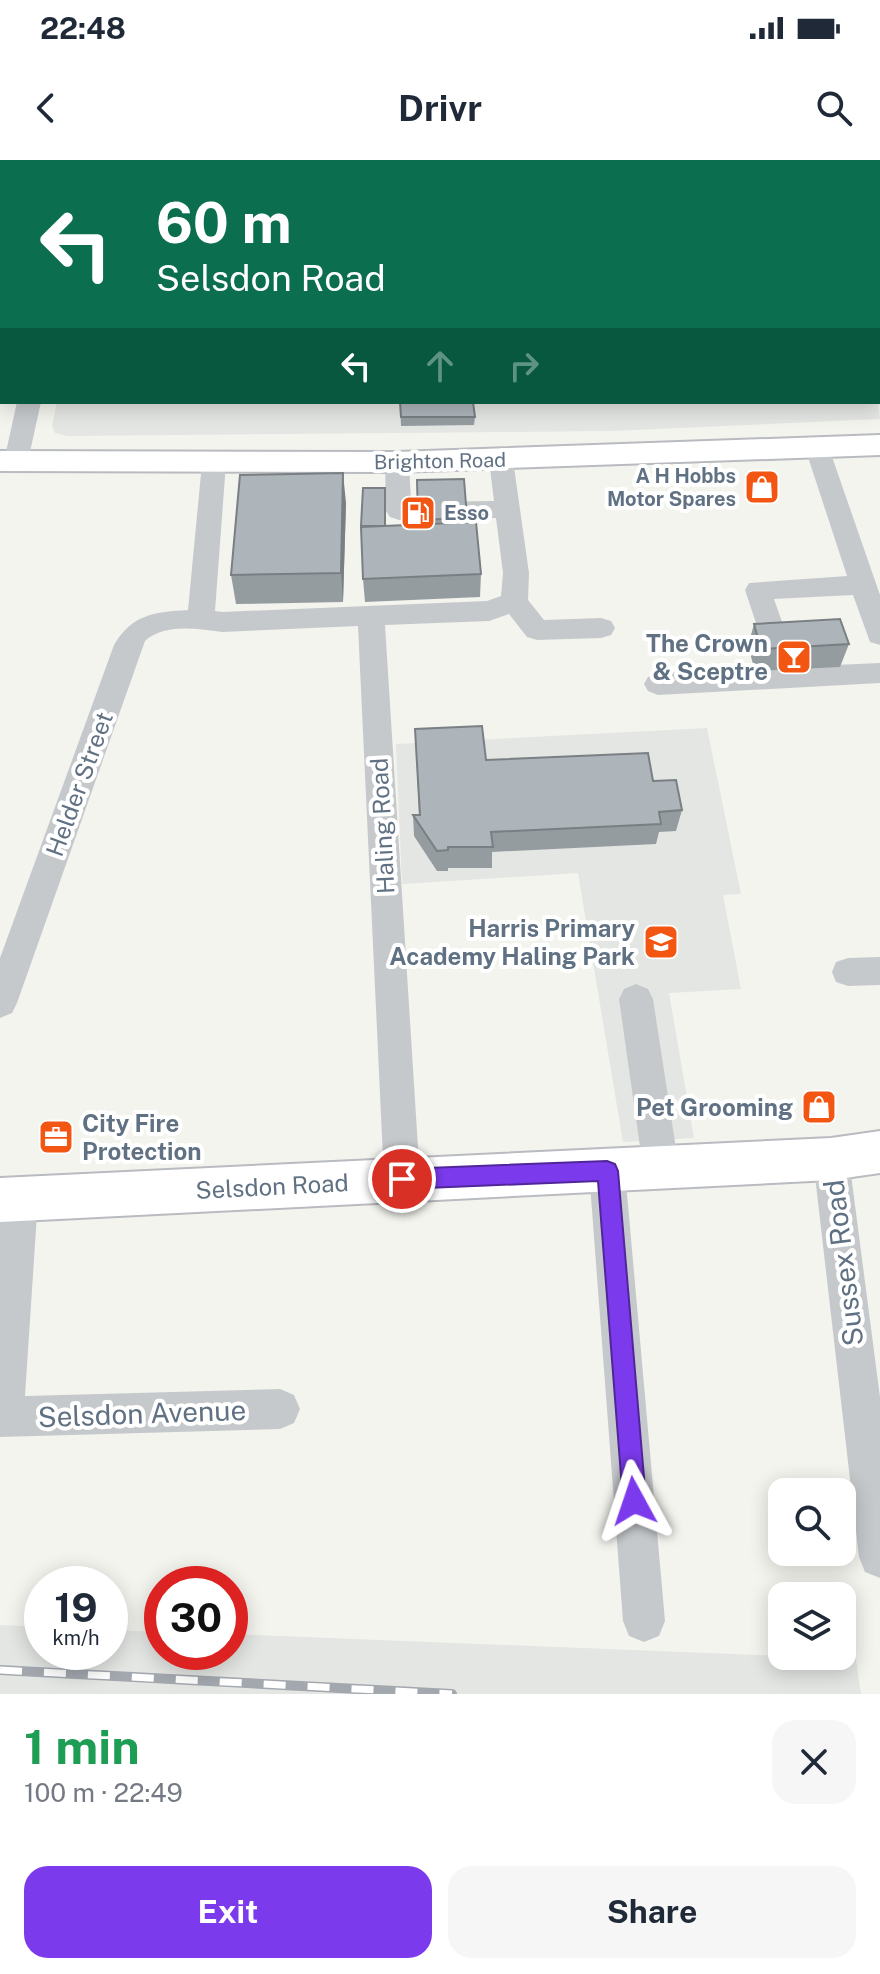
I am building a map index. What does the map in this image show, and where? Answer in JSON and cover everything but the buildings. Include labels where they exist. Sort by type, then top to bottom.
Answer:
[{"type":"main road","name":"Brighton Road","points":[[8,461],[397,462],[880,445]]},
{"type":"main road","name":"Selsdon Road","points":[[10,1199],[831,1159],[880,1152]]},
{"type":"street","points":[[8,461],[28,404]]},
{"type":"street","points":[[817,448],[868,582],[880,635]]},
{"type":"street","points":[[501,460],[516,573],[514,602],[537,630],[601,628]]},
{"type":"street","points":[[397,462],[399,511],[508,509]]},
{"type":"street","points":[[214,463],[202,618],[222,622],[489,611],[514,602]]},
{"type":"street","points":[[768,622],[758,590],[868,582]]},
{"type":"street","name":"Haling Road","points":[[371,616],[402,1179]]},
{"type":"street","name":"Helder Street","points":[[0,1003],[128,645],[134,635],[150,622],[202,618]]},
{"type":"street","points":[[658,684],[880,673]]},
{"type":"street","points":[[636,999],[661,1168]]},
{"type":"street","name":"Sussex Road","points":[[831,1159],[871,1422],[880,1557]]},
{"type":"street","points":[[607,1171],[644,1621]]},
{"type":"street","name":"Selsdon Avenue","points":[[10,1199],[2,1417],[280,1409]]},
{"type":"shaded area","points":[[57,404],[878,404],[880,419],[613,431],[67,436],[55,433],[52,426]]},
{"type":"shaded area","name":"Harris Primary Academy Haling Park","points":[[707,728],[741,894],[723,895],[741,989],[669,993],[694,1138],[623,1142],[578,873],[402,884],[396,744]]},
{"type":"shaded area","points":[[0,1625],[24,1626],[24,1670],[128,1670],[128,1631],[144,1631],[144,1670],[248,1670],[248,1635],[768,1655],[768,1670],[856,1670],[856,1659],[861,1694],[0,1694]]},
{"type":"railway","points":[[0,1670],[452,1694]]},
{"type":"place","name":"A H Hobbs Motor Spares","points":[[762,487]]},
{"type":"place","name":"Esso","points":[[418,513]]},
{"type":"place","name":"The Crown & Sceptre","points":[[794,657]]},
{"type":"place","name":"Harris Primary Academy Haling Park","points":[[661,942]]},
{"type":"place","name":"Pet Grooming","points":[[819,1107]]},
{"type":"place","name":"City Fire Protection","points":[[56,1137]]},
{"type":"route","points":[[402,1179],[607,1171],[634,1501]]}]
